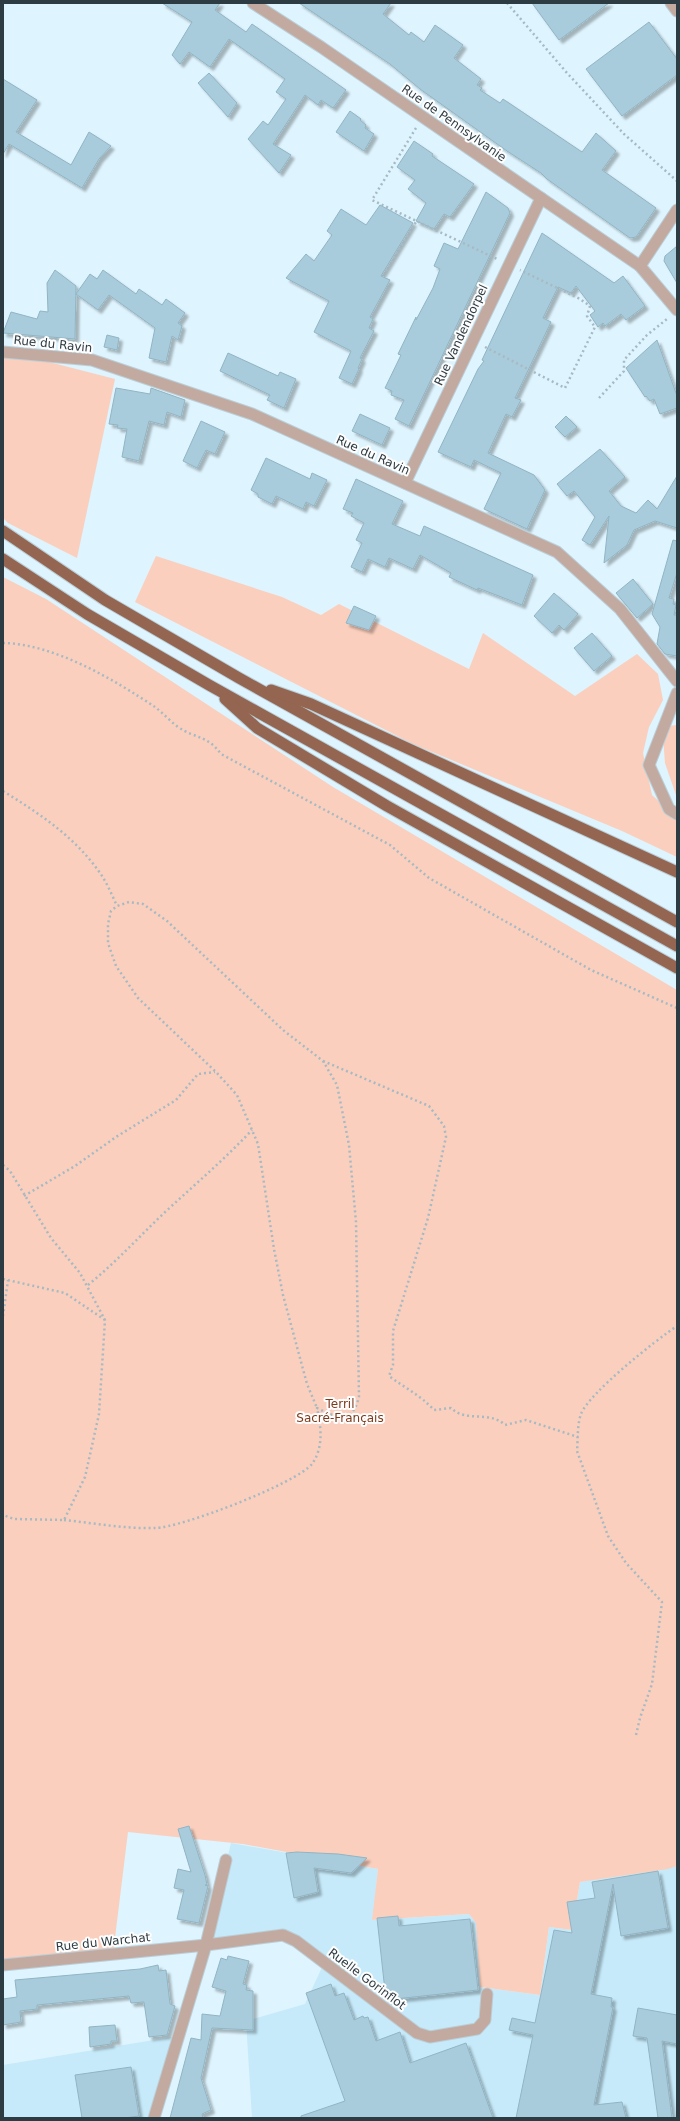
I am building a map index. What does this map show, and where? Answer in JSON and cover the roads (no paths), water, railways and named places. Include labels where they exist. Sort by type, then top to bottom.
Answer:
[{"type":"highway","points":[[3,532],[105,600],[239,678],[677,922]]},
{"type":"highway","points":[[3,559],[87,614],[209,685],[677,946]]},
{"type":"highway","points":[[239,678],[312,704],[677,872]]},
{"type":"highway","points":[[209,685],[257,728],[387,806],[677,968]]},
{"type":"street","name":"Rue de Pennsylvanie","points":[[253,3],[321,47],[640,266],[674,313]]},
{"type":"street","points":[[672,3],[677,11]]},
{"type":"street","name":"Rue Vandendorpel","points":[[405,484],[541,198]]},
{"type":"street","points":[[640,266],[677,210]]},
{"type":"street","name":"Rue du Ravin","points":[[3,352],[92,360],[252,414],[557,552],[620,609],[677,682]]},
{"type":"street","points":[[677,693],[649,765],[669,809],[677,814]]},
{"type":"street","points":[[154,2118],[206,1945],[226,1860]]},
{"type":"street","name":"Ruelle Gorinflot","points":[[206,1945],[283,1935],[296,1941],[418,2033],[430,2037],[477,2029],[485,2020],[486,1994]]},
{"type":"street","name":"Rue du Warchat","points":[[3,1965],[206,1945]]},
{"type":"park label","name":"Terril Sacré-Français","points":[[340,1411]]}]
